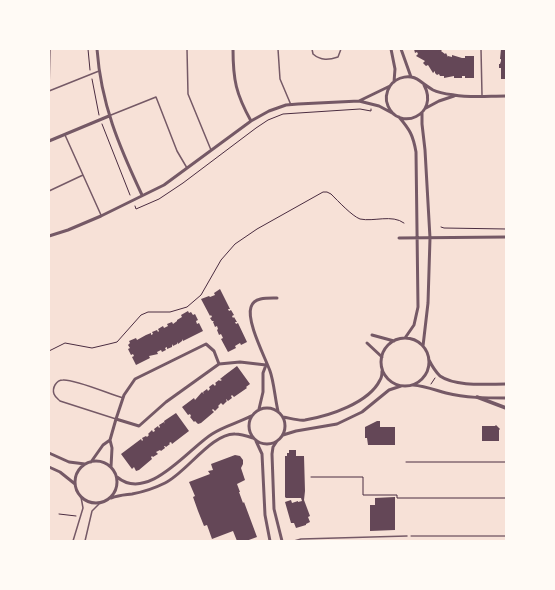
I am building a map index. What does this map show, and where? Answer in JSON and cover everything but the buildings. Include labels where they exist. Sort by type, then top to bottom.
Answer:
[{"type":"street","points":[[97,49],[99,71],[109,116],[116,138],[142,195]]},
{"type":"street","points":[[233,49],[233,71],[236,88],[242,105],[251,121]]},
{"type":"street","points":[[391,49],[395,69],[394,82]]},
{"type":"street","points":[[401,49],[411,77]]},
{"type":"street","points":[[359,101],[390,86],[394,82],[404,77],[411,77],[434,90],[455,95],[506,96]]},
{"type":"street","points":[[424,85],[428,97],[426,108]]},
{"type":"street","points":[[390,86],[386,98],[390,110],[394,114]]},
{"type":"street","points":[[399,117],[411,119],[422,113],[426,108],[445,98],[455,95]]},
{"type":"street","points":[[49,236],[68,230],[101,216],[164,185],[251,121],[269,111],[291,105],[359,101],[379,106],[399,117],[408,128],[414,139],[416,152],[418,307],[414,325],[405,338]]},
{"type":"street","points":[[422,113],[426,150],[430,238],[428,303],[423,346]]},
{"type":"street","points":[[49,141],[109,116]]},
{"type":"street","points":[[399,238],[506,237]]},
{"type":"street","points":[[277,298],[262,298],[252,305],[250,309],[251,322],[266,365],[270,372],[278,411]]},
{"type":"street","points":[[372,335],[394,341]]},
{"type":"street","points":[[283,417],[304,420],[334,413],[358,402],[373,390],[381,380],[382,357],[386,348],[394,341],[405,338],[415,340],[423,346],[434,369],[440,376],[448,380],[469,383],[506,384]]},
{"type":"street","points":[[367,343],[382,357]]},
{"type":"street","points":[[111,467],[112,448],[110,440],[123,398],[135,379],[206,344],[214,351],[219,364]]},
{"type":"street","points":[[413,385],[424,376],[427,370],[428,357]]},
{"type":"street","points":[[116,419],[139,426],[166,402],[219,364],[240,362],[266,365]]},
{"type":"street","points":[[259,409],[264,392],[263,373],[266,365]]},
{"type":"street","points":[[382,371],[390,381],[402,386]]},
{"type":"street","points":[[282,541],[273,502],[272,454],[278,440],[283,435],[296,431],[338,424],[362,412],[389,390],[402,386],[426,386],[446,393],[477,398],[506,398]]},
{"type":"street","points":[[477,398],[506,408]]},
{"type":"street","points":[[117,477],[118,486],[115,493],[106,502],[92,504],[80,497],[77,492],[75,477],[79,470],[86,464],[98,461],[105,463],[111,467],[117,477],[122,481],[132,484],[147,482],[170,470],[212,434],[251,416],[259,409],[269,407],[278,411],[283,417],[285,426],[283,435]]},
{"type":"street","points":[[251,416],[248,428],[262,454],[265,515],[270,541]]},
{"type":"street","points":[[111,498],[120,494],[132,494],[147,490],[166,483],[177,475],[207,447],[229,434],[241,434],[253,438]]},
{"type":"street","points":[[91,462],[102,445],[110,440]]},
{"type":"street","points":[[256,441],[270,444],[278,440]]},
{"type":"street","points":[[49,453],[69,462],[86,464]]},
{"type":"street","points":[[49,467],[60,472],[75,484]]},
{"type":"lane","points":[[50,49],[49,91],[99,71]]},
{"type":"lane","points":[[187,49],[188,94],[211,150]]},
{"type":"lane","points":[[278,49],[280,79],[291,105]]},
{"type":"lane","points":[[312,49],[313,54],[317,58],[324,60],[338,57],[341,49]]},
{"type":"lane","points":[[481,49],[482,96]]},
{"type":"lane","points":[[109,116],[156,98],[177,151],[187,168]]},
{"type":"lane","points":[[65,135],[101,216]]},
{"type":"lane","points":[[49,191],[83,175]]},
{"type":"lane","points":[[116,419],[60,401],[55,396],[54,389],[60,380],[70,381],[123,398]]},
{"type":"lane","points":[[73,541],[83,508],[80,497]]},
{"type":"lane","points":[[85,541],[92,510],[99,504]]},
{"type":"lane","points":[[294,541],[301,539],[407,536]]},
{"type":"path","points":[[88,49],[96,108],[136,209],[159,198],[184,183],[268,120],[283,114],[360,109],[371,111],[372,104]]},
{"type":"path","points":[[49,351],[65,344],[92,348],[117,342],[141,315],[148,312],[170,312],[187,307],[201,295],[221,260],[235,244],[257,229],[323,192],[331,194],[358,218],[392,219],[400,220],[404,223]]},
{"type":"path","points":[[441,227],[506,229]]},
{"type":"path","points":[[431,385],[435,378]]},
{"type":"path","points":[[406,462],[506,462]]},
{"type":"path","points":[[311,478],[363,477],[363,495],[397,495],[397,498],[506,498]]},
{"type":"path","points":[[59,514],[81,516]]},
{"type":"path","points":[[407,536],[506,536]]}]
